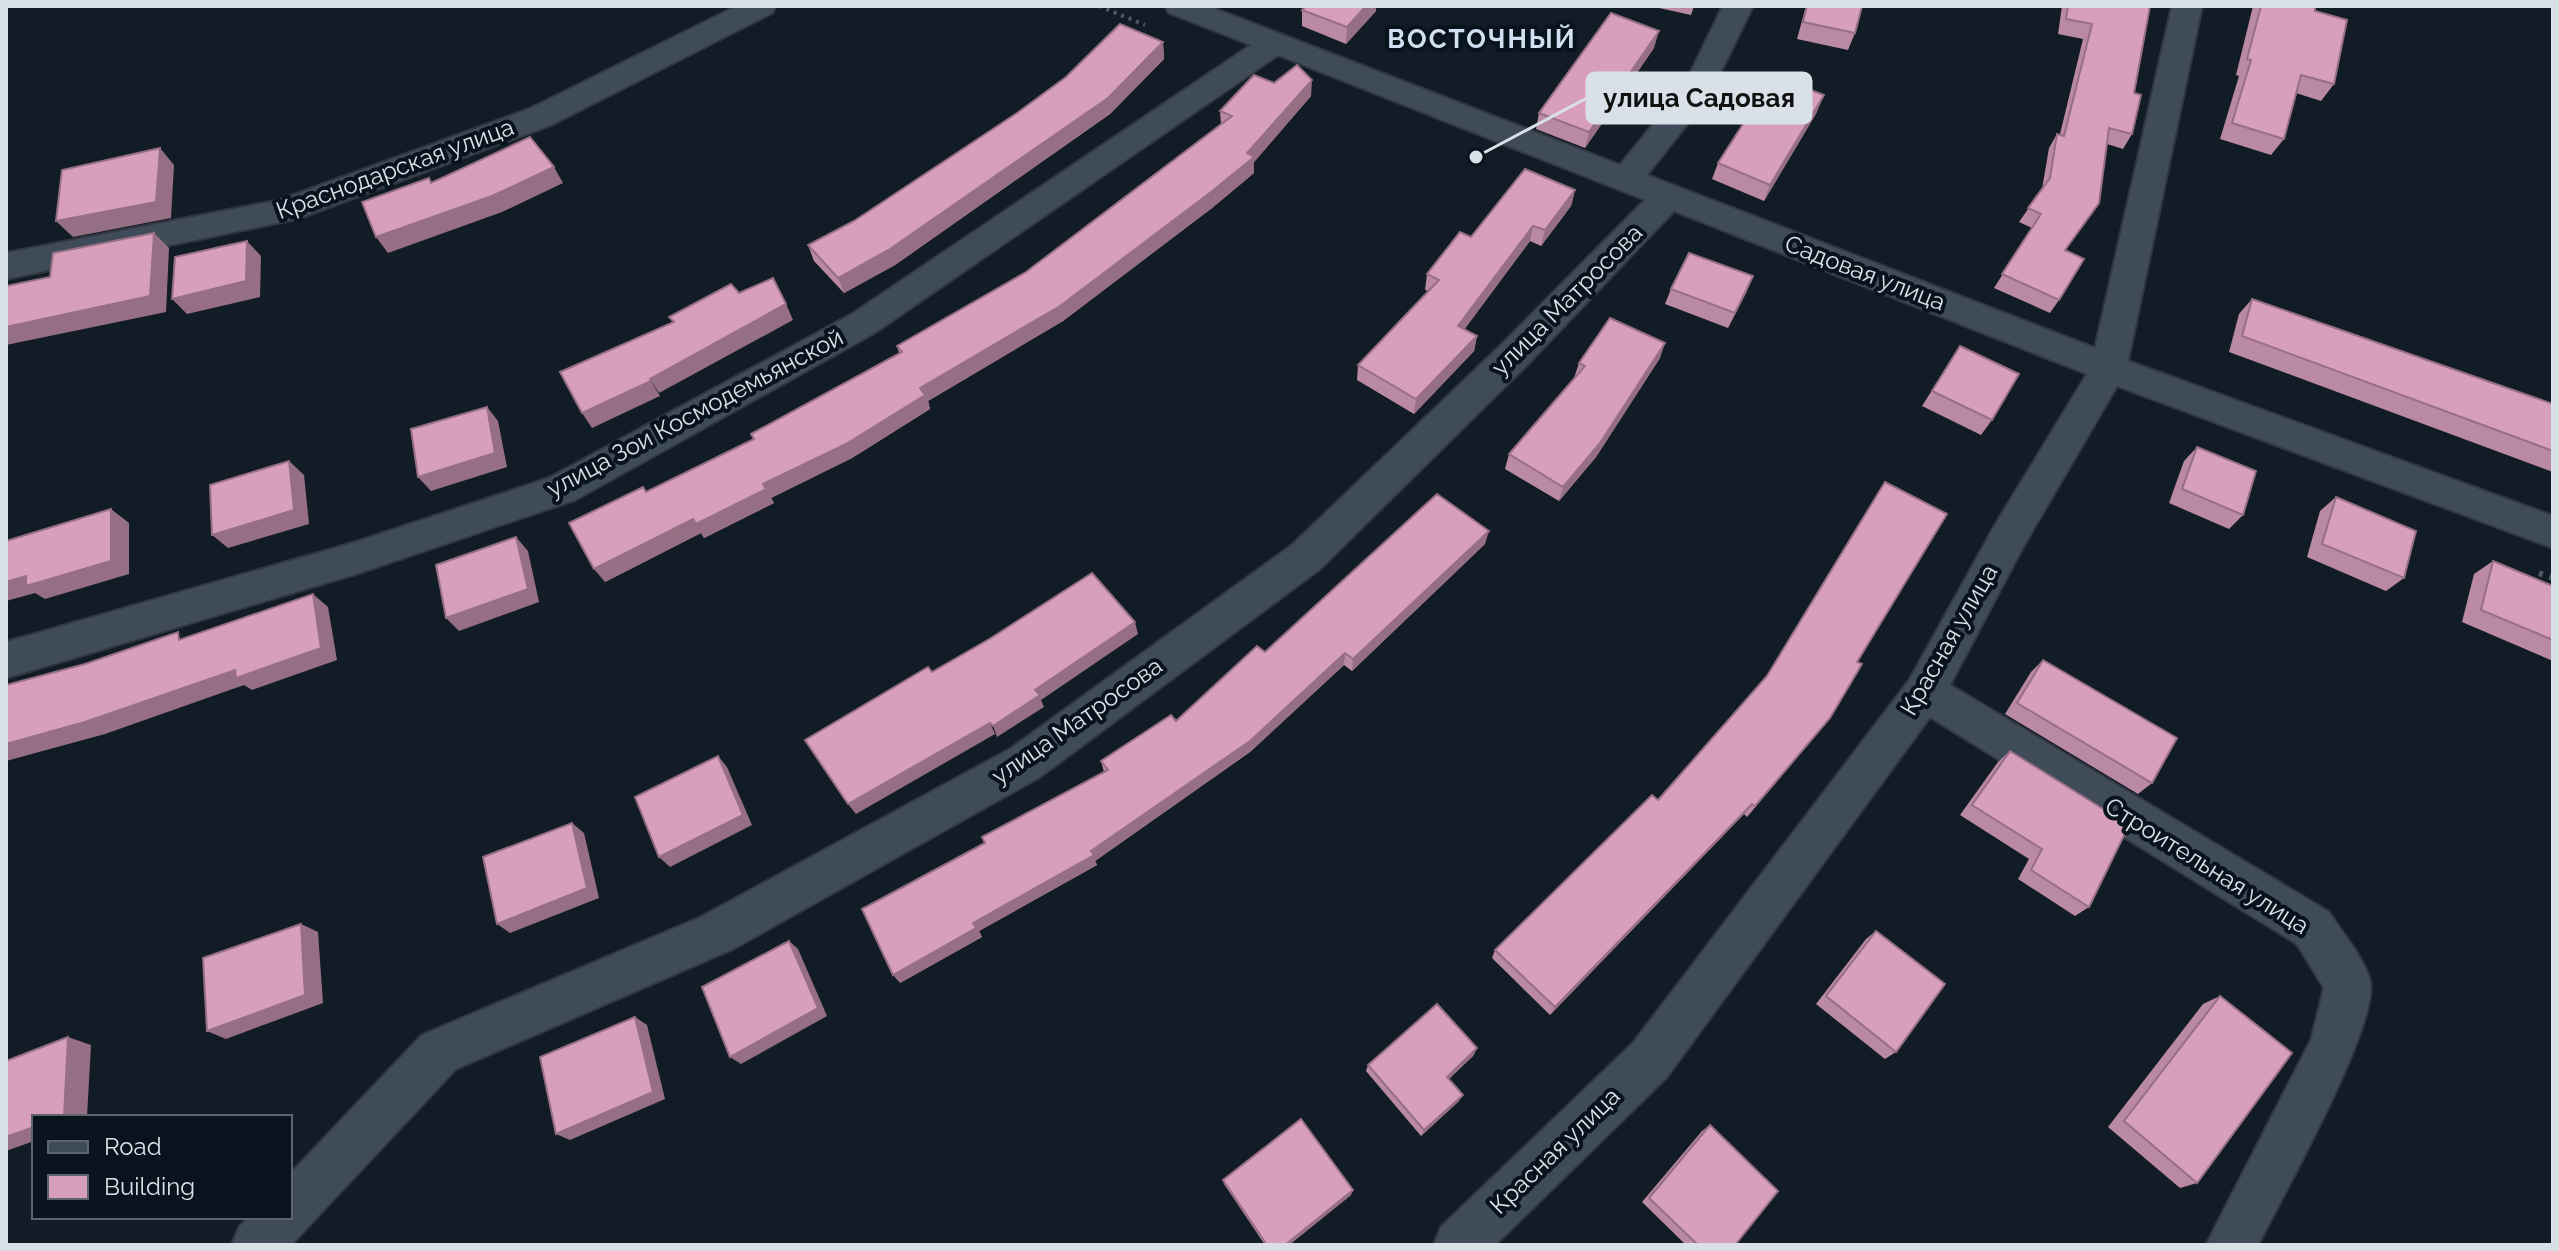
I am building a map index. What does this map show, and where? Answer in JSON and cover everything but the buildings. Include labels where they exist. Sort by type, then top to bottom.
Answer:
[{"type":"street","name":"Краснодарская улица","points":[[6,266],[285,211],[540,117],[761,6]]},
{"type":"street","name":"Садовая улица","points":[[1180,6],[2109,368],[2553,532]]},
{"type":"street","name":"улица Зои Космодемьянской","points":[[6,660],[356,558],[562,489],[864,323],[1259,38],[1265,6]]},
{"type":"street","points":[[1626,179],[1697,91],[1738,6]]},
{"type":"street","name":"Красная улица","points":[[1459,1245],[1650,1060],[1925,692],[2009,536],[2109,368],[2145,192],[2187,19],[2187,6]]},
{"type":"street","name":"улица Матросова","points":[[292,1208],[439,1052],[717,933],[1011,771],[1306,557],[1513,356],[1669,196]]},
{"type":"street","name":"Строительная улица","points":[[1925,692],[2313,928],[2348,984],[2333,1047],[2231,1245]]},
{"type":"street","points":[[257,1245],[281,1219]]},
{"type":"place","name":"улица Садовая","points":[[1476,157]]},
{"type":"district","name":"ВОСТОЧНЫЙ","points":[[1482,39]]}]
